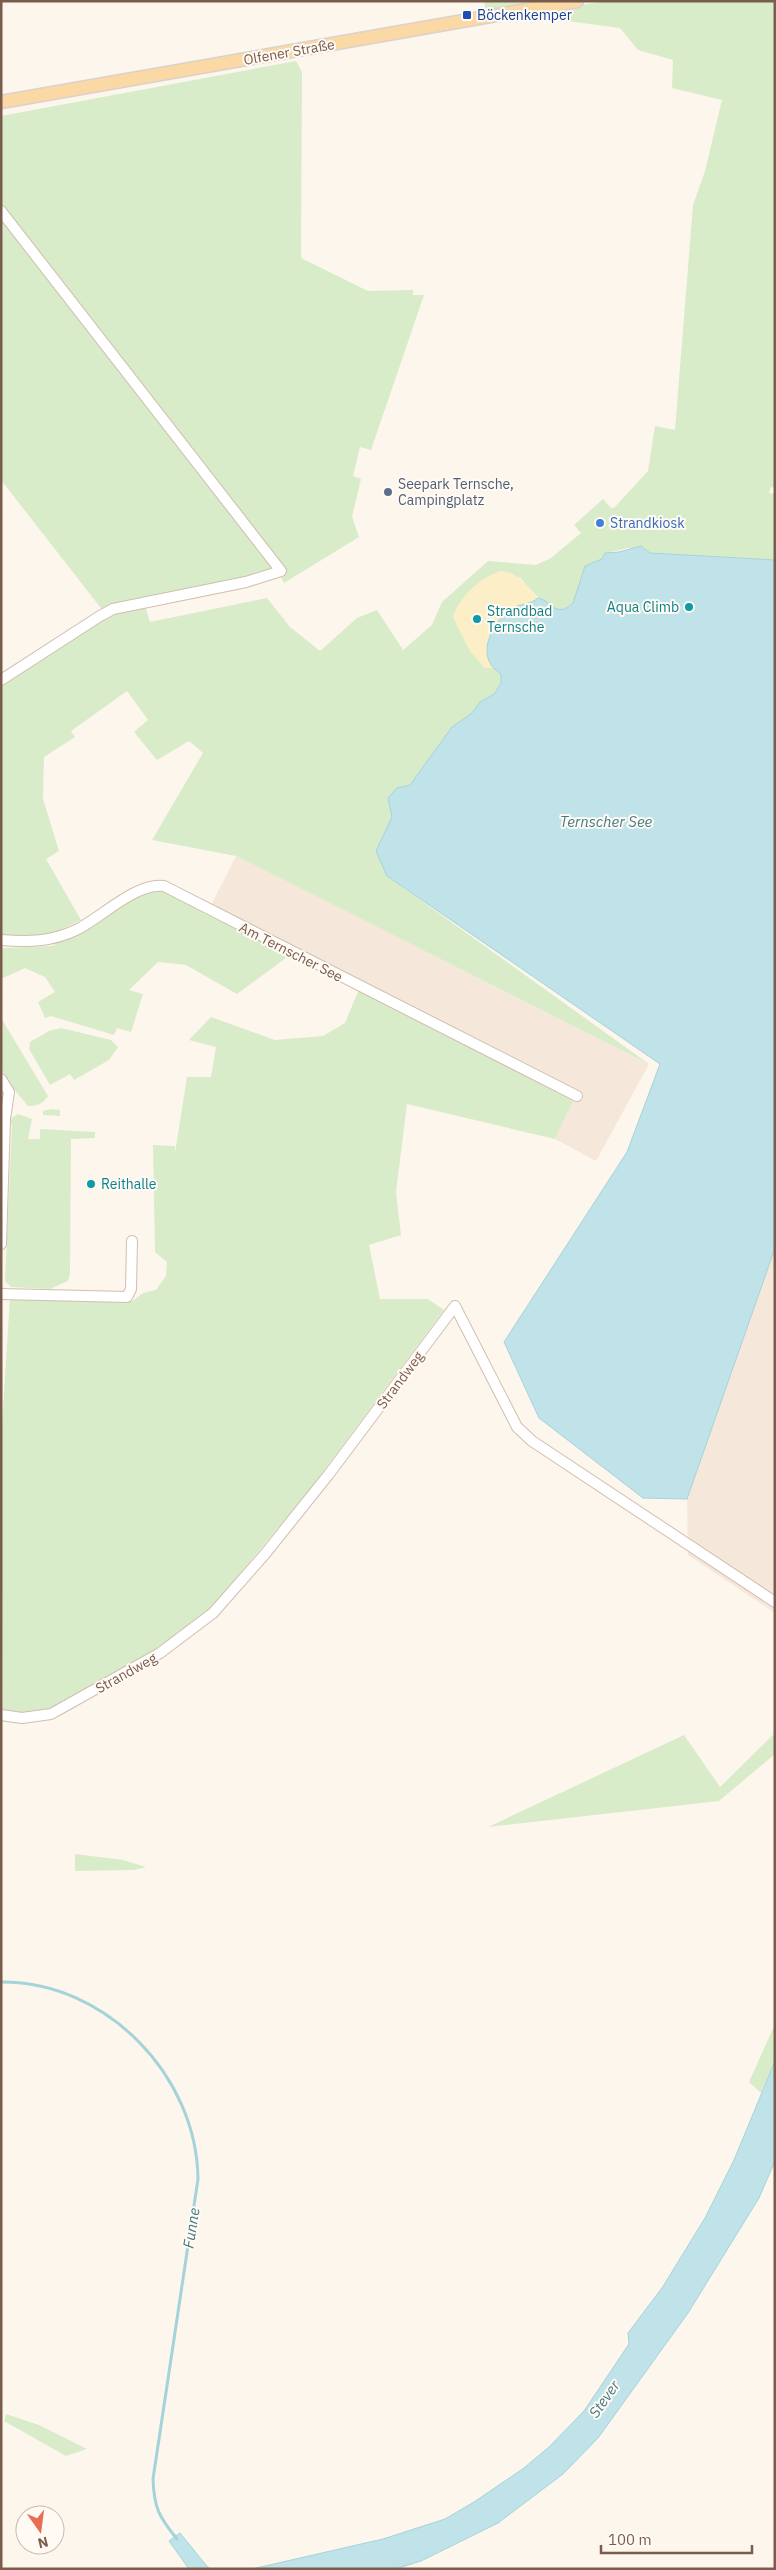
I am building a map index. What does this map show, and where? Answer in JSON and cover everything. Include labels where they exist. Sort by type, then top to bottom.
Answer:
[{"type":"main road","name":"Olfener Straße","points":[[1,102],[577,1]]},
{"type":"street","points":[[1,211],[282,571],[246,582],[114,609],[100,616],[24,667],[1,680]]},
{"type":"street","name":"Am Ternscher See","points":[[1,940],[38,942],[76,930],[141,889],[164,886],[577,1096]]},
{"type":"street","points":[[1,1079],[9,1092],[3,1119],[1,1244]]},
{"type":"street","points":[[1,1294],[127,1298],[131,1289],[132,1241]]},
{"type":"street","name":"Strandweg","points":[[1,1715],[22,1718],[51,1714],[160,1653],[213,1613],[265,1554],[323,1481],[455,1306],[517,1427],[532,1441],[775,1602]]},
{"type":"shaded area","points":[[236,856],[649,1064],[596,1161],[555,1139],[575,1097],[209,909]]},
{"type":"shaded area","points":[[775,1248],[775,1613],[688,1555],[687,1499]]},
{"type":"green space","points":[[484,1],[577,1],[487,17]]},
{"type":"green space","points":[[607,1],[775,1],[775,488],[771,487],[769,493],[775,494],[775,560],[650,553],[629,548],[605,553],[602,559],[585,566],[573,603],[564,609],[554,609],[543,602],[520,577],[453,617],[470,651],[485,668],[494,668],[501,674],[501,683],[493,694],[480,702],[472,713],[452,727],[410,785],[397,788],[392,817],[376,851],[387,876],[649,1064],[236,856],[152,840],[203,753],[189,741],[157,760],[134,732],[148,720],[127,691],[71,731],[75,737],[44,757],[43,799],[59,851],[46,859],[81,920],[43,938],[1,937],[1,687],[102,617],[104,612],[1,480],[1,116],[296,61],[302,72],[301,258],[368,291],[413,290],[413,295],[424,295],[371,450],[360,447],[353,476],[361,479],[352,517],[359,537],[284,583],[280,575],[145,606],[150,622],[267,598],[290,627],[320,651],[357,618],[377,610],[403,650],[432,625],[442,602],[488,561],[536,565],[551,558],[581,533],[574,525],[603,499],[611,508],[614,508],[648,471],[655,426],[675,430],[693,205],[705,171],[722,100],[672,88],[673,60],[638,50],[620,28],[552,19],[550,10]]},
{"type":"green space","points":[[164,886],[290,955],[237,994],[186,965],[158,962],[129,990],[143,994],[131,1032],[117,1028],[114,1035],[51,1016],[45,1018],[38,1002],[55,992],[45,977],[25,968],[3,978],[1,983],[1,948],[52,946],[142,891]]},
{"type":"green space","points":[[360,987],[575,1097],[555,1139],[407,1104],[396,1192],[401,1235],[369,1245],[380,1299],[428,1299],[444,1310],[307,1493],[212,1607],[174,1639],[47,1711],[26,1713],[3,1710],[1,1441],[10,1297],[131,1302],[143,1293],[156,1290],[166,1276],[167,1262],[155,1252],[153,1145],[175,1146],[175,1153],[187,1077],[211,1077],[216,1047],[189,1040],[211,1017],[275,1040],[323,1036],[345,1023]]},
{"type":"green space","points":[[1,1018],[48,1096],[40,1104],[28,1106],[13,1088],[1,1069]]},
{"type":"green space","points":[[61,1028],[111,1040],[118,1047],[109,1060],[74,1080],[70,1074],[50,1085],[29,1049],[30,1042],[49,1031]]},
{"type":"green space","points":[[51,1109],[60,1110],[60,1116],[43,1115],[43,1111]]},
{"type":"green space","points":[[18,1114],[32,1119],[28,1139],[40,1139],[40,1129],[95,1132],[95,1138],[71,1139],[70,1274],[68,1281],[50,1289],[11,1287],[5,1281],[12,1125],[9,1123]]},
{"type":"green space","points":[[775,1733],[775,1754],[719,1801],[488,1827],[684,1735],[720,1787]]},
{"type":"green space","points":[[75,1854],[123,1860],[146,1867],[134,1870],[75,1871]]},
{"type":"green space","points":[[775,2024],[775,2061],[761,2093],[749,2082]]},
{"type":"green space","points":[[6,2414],[39,2425],[87,2449],[66,2456],[4,2421]]},
{"type":"sand","name":"Strandbad Ternsche","points":[[500,571],[517,577],[538,598],[530,604],[514,607],[491,665],[494,668],[485,668],[470,651],[453,617],[465,595],[485,578]]},
{"type":"water","name":"Ternscher See","points":[[641,546],[650,553],[775,560],[775,1248],[687,1499],[643,1498],[539,1418],[504,1342],[627,1152],[660,1064],[387,876],[376,851],[392,817],[388,798],[397,788],[410,785],[452,727],[472,713],[480,702],[494,694],[501,683],[501,674],[492,666],[488,659],[487,651],[491,634],[501,618],[513,608],[538,598],[554,608],[567,608],[573,603],[585,566],[602,559],[605,553],[619,552]]},
{"type":"water","name":"Stever","points":[[775,2061],[775,2161],[759,2198],[688,2313],[598,2438],[563,2474],[498,2523],[421,2561],[395,2569],[252,2569],[383,2539],[445,2519],[524,2468],[549,2447],[584,2411],[629,2344],[628,2333],[662,2288],[705,2218],[734,2160]]},
{"type":"water","points":[[180,2533],[210,2569],[189,2569],[169,2541]]},
{"type":"waterway","name":"Funne","points":[[1,1982],[40,1986],[76,1998],[109,2017],[138,2042],[163,2071],[182,2105],[194,2141],[198,2179],[153,2479],[156,2505],[162,2518],[177,2539]]},
{"type":"place","name":"Böckenkemper","points":[[467,15]]},
{"type":"place","name":"Seepark Ternsche, Campingplatz","points":[[388,492]]},
{"type":"place","name":"Strandkiosk","points":[[600,523]]},
{"type":"place","name":"Aqua Climb","points":[[689,607]]},
{"type":"place","name":"Strandbad Ternsche","points":[[477,619]]},
{"type":"place","name":"Reithalle","points":[[91,1184]]}]
